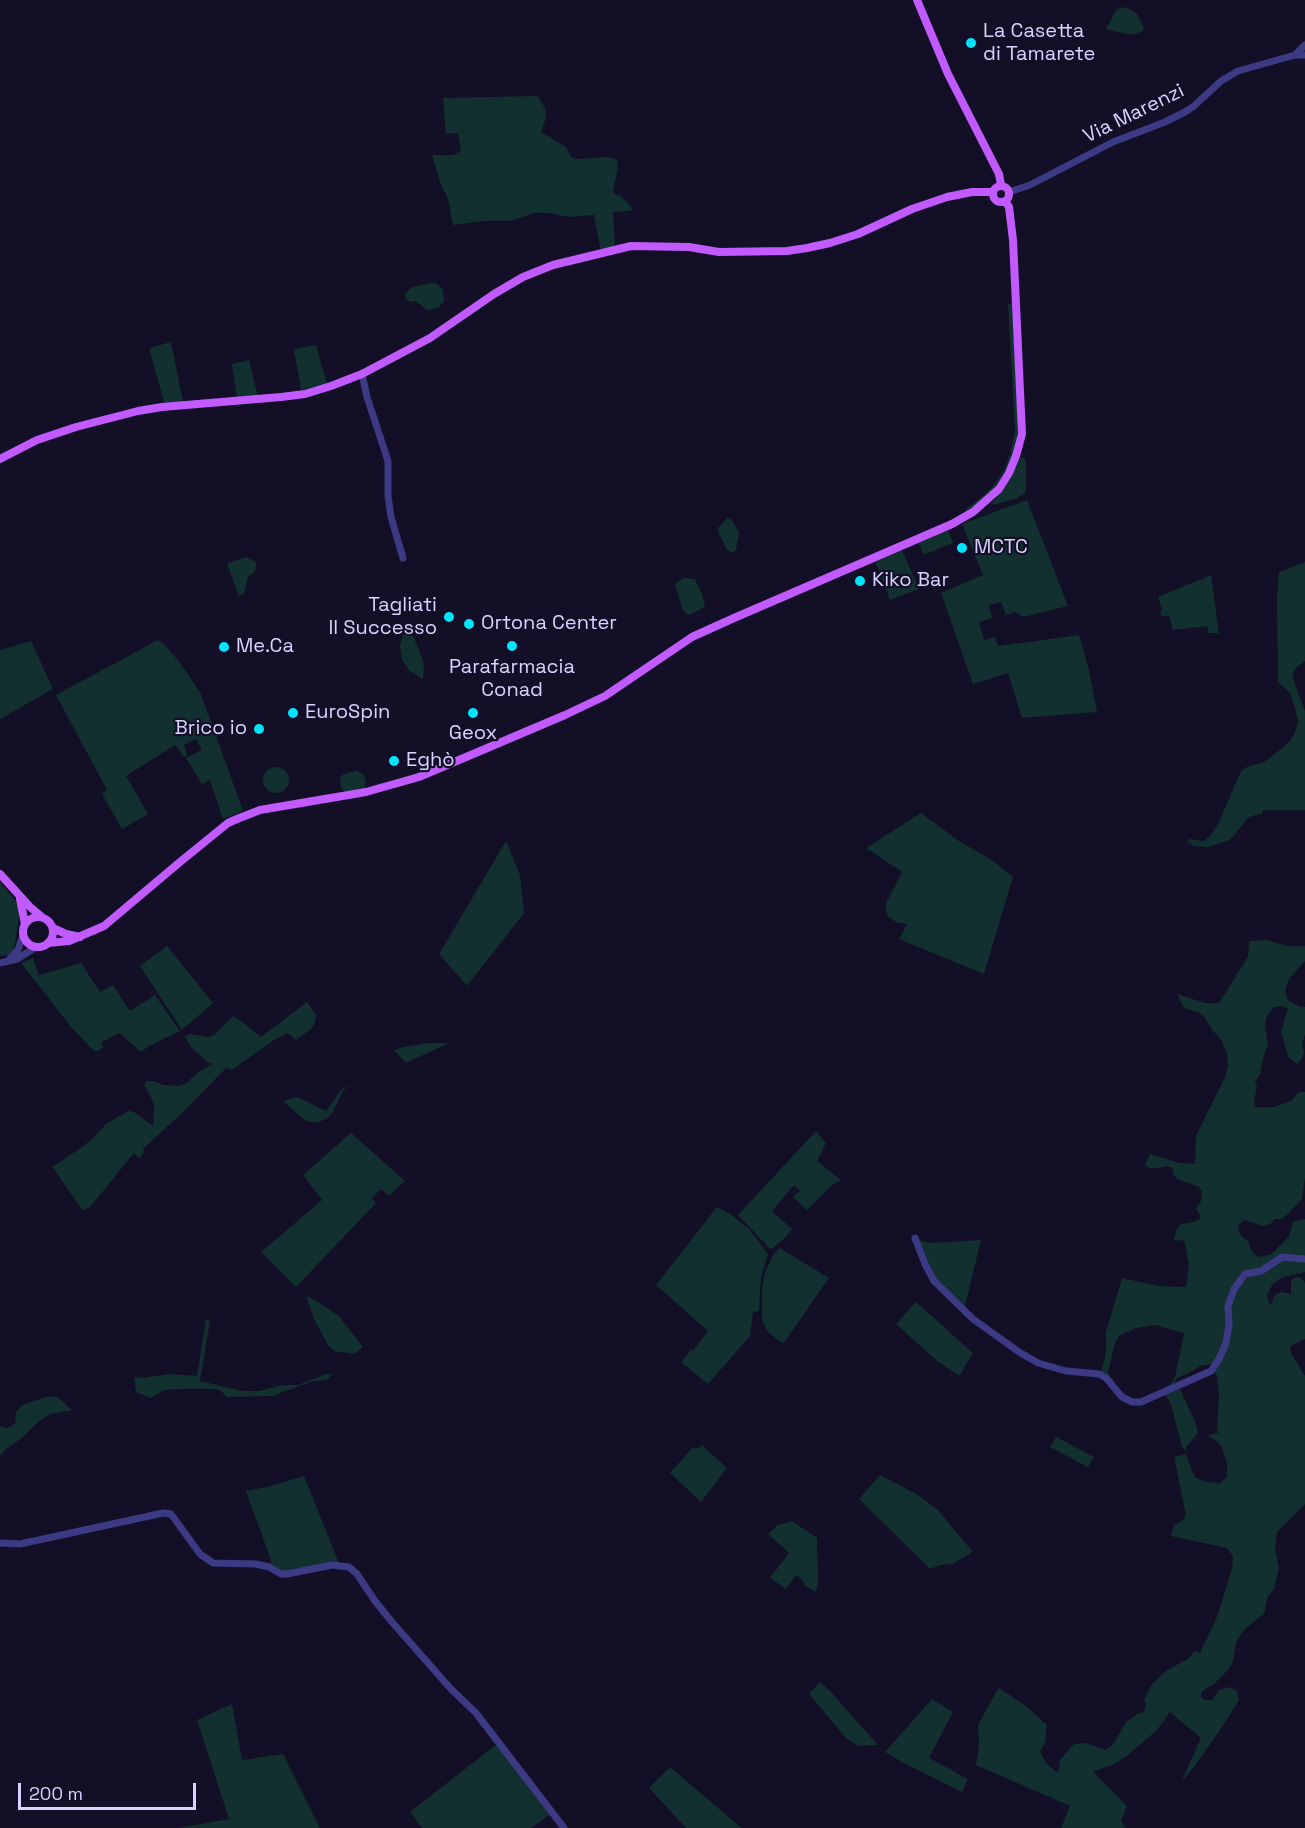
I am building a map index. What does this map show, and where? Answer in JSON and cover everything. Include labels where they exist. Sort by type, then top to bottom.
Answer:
[{"type":"main road","points":[[917,0],[948,74],[999,174],[1001,185]]},
{"type":"main road","points":[[1001,185],[1010,192],[1009,197],[1000,202],[995,200],[993,192],[1001,185]]},
{"type":"main road","points":[[0,459],[45,437],[138,411],[305,394],[362,374],[430,338],[501,289],[553,265],[631,246],[689,247],[719,252],[807,248],[858,234],[912,209],[947,197],[972,192],[993,192]]},
{"type":"main road","points":[[48,943],[69,941],[111,921],[228,823],[260,810],[366,792],[419,777],[605,696],[692,638],[952,525],[973,512],[999,489],[1009,474],[1022,434],[1013,240],[1009,207],[1005,201]]},
{"type":"main road","points":[[0,874],[42,917],[49,921],[53,928],[53,936],[45,946],[36,947],[28,943],[23,935],[25,924],[22,904],[17,893]]},
{"type":"main road","points":[[25,924],[32,918],[42,917]]},
{"type":"main road","points":[[53,928],[80,937]]},
{"type":"street","points":[[1295,54],[1305,45]]},
{"type":"street","name":"Via Marenzi","points":[[1010,192],[1030,185],[1113,142],[1185,112],[1221,81],[1238,71],[1295,54],[1305,55]]},
{"type":"street","points":[[362,374],[388,461],[388,496],[391,517],[403,558]]},
{"type":"street","points":[[2,962],[18,950],[23,935]]},
{"type":"street","points":[[2,962],[16,959],[36,947]]},
{"type":"street","points":[[915,1238],[934,1281],[973,1319],[1038,1363],[1066,1371],[1099,1374],[1106,1378],[1122,1397],[1132,1402],[1141,1402],[1211,1371],[1226,1343],[1230,1324],[1228,1306],[1234,1289],[1245,1274],[1261,1271],[1282,1257],[1305,1259]]},
{"type":"street","points":[[0,1543],[20,1544],[163,1513],[171,1514],[200,1554],[213,1563],[256,1564],[269,1567],[281,1574],[332,1565],[349,1567],[357,1574],[392,1622],[450,1688],[476,1713],[564,1828]]},
{"type":"green space","points":[[1122,7],[1137,14],[1144,28],[1142,31],[1136,34],[1126,34],[1106,29],[1116,10]]},
{"type":"green space","points":[[537,96],[545,108],[546,118],[541,132],[566,147],[571,157],[617,159],[618,169],[614,194],[621,196],[633,209],[613,212],[615,248],[601,251],[594,215],[569,217],[534,213],[511,221],[453,225],[448,199],[432,155],[453,155],[461,151],[458,133],[446,134],[443,98]]},
{"type":"green space","points":[[437,284],[443,290],[444,301],[438,308],[427,310],[416,301],[411,302],[406,299],[405,294],[412,287]]},
{"type":"green space","points":[[1008,304],[1012,304],[1017,439],[1011,460],[994,489],[966,512],[966,509],[992,487],[1004,470],[1015,430]]},
{"type":"green space","points":[[171,342],[183,402],[163,404],[149,348]]},
{"type":"green space","points":[[316,345],[327,384],[301,390],[294,349]]},
{"type":"green space","points":[[249,360],[258,397],[237,398],[232,364]]},
{"type":"green space","points":[[1021,457],[1025,458],[1026,462],[1026,492],[1017,498],[994,505],[992,503],[1008,483]]},
{"type":"green space","points":[[1027,500],[1068,606],[1023,617],[1016,612],[1006,615],[1001,602],[989,605],[992,618],[979,622],[984,640],[995,637],[998,646],[1079,635],[1097,712],[1022,718],[1008,673],[973,684],[941,593],[983,575],[962,524]]},
{"type":"green space","points":[[727,518],[732,520],[739,533],[736,550],[732,553],[727,550],[718,528]]},
{"type":"green space","points":[[948,530],[953,543],[923,555],[919,542]]},
{"type":"green space","points":[[902,550],[919,589],[890,600],[875,561]]},
{"type":"green space","points":[[246,557],[256,562],[255,571],[248,577],[244,594],[239,596],[227,564]]},
{"type":"green space","points":[[1305,562],[1305,661],[1294,670],[1293,679],[1305,711],[1305,810],[1263,810],[1263,813],[1249,817],[1230,840],[1208,847],[1193,846],[1188,843],[1188,839],[1204,841],[1219,822],[1241,771],[1264,762],[1280,750],[1291,740],[1296,729],[1298,723],[1290,693],[1278,682],[1277,597],[1279,572]]},
{"type":"green space","points":[[1211,575],[1219,633],[1208,633],[1208,626],[1173,630],[1169,616],[1161,616],[1160,611],[1162,610],[1158,597]]},
{"type":"green space","points":[[684,578],[695,579],[705,607],[689,615],[683,610],[675,585]]},
{"type":"green space","points":[[405,628],[414,638],[424,663],[423,679],[410,671],[402,660],[400,645]]},
{"type":"green space","points":[[158,640],[181,664],[201,694],[243,811],[223,819],[210,780],[202,784],[186,758],[202,750],[196,739],[184,745],[187,754],[184,757],[175,745],[126,776],[148,814],[122,829],[102,794],[107,790],[56,695]]},
{"type":"green space","points":[[31,641],[53,689],[0,719],[0,650]]},
{"type":"green space","points":[[276,767],[285,771],[289,780],[285,789],[276,793],[267,789],[263,780],[267,771]]},
{"type":"green space","points":[[357,771],[364,775],[366,781],[364,790],[345,792],[341,787],[340,778],[342,775]]},
{"type":"green space","points":[[921,813],[959,841],[992,860],[1013,877],[984,974],[899,939],[907,924],[898,923],[888,917],[886,903],[902,872],[866,848]]},
{"type":"green space","points":[[506,841],[520,875],[524,913],[467,986],[439,954]]},
{"type":"green space","points":[[0,882],[15,900],[20,911],[14,949],[7,955],[0,956]]},
{"type":"green space","points":[[1267,940],[1288,946],[1305,946],[1305,961],[1289,979],[1285,991],[1288,1000],[1300,1007],[1305,1007],[1305,1034],[1302,1044],[1304,1053],[1297,1064],[1289,1058],[1281,1032],[1288,1009],[1283,1006],[1274,1007],[1266,1018],[1268,1046],[1260,1075],[1255,1081],[1257,1087],[1254,1101],[1255,1107],[1274,1107],[1291,1101],[1299,1092],[1305,1092],[1305,1177],[1302,1199],[1282,1219],[1275,1219],[1263,1226],[1244,1220],[1238,1230],[1248,1241],[1253,1253],[1259,1257],[1272,1254],[1289,1236],[1293,1222],[1305,1219],[1305,1272],[1281,1278],[1272,1285],[1267,1295],[1270,1306],[1275,1295],[1281,1292],[1291,1294],[1291,1280],[1296,1277],[1301,1278],[1305,1283],[1305,1339],[1290,1346],[1291,1353],[1305,1376],[1305,1504],[1277,1532],[1275,1548],[1279,1568],[1264,1614],[1245,1629],[1237,1640],[1232,1664],[1227,1671],[1201,1693],[1201,1697],[1205,1700],[1212,1700],[1219,1690],[1229,1687],[1237,1691],[1239,1700],[1194,1767],[1181,1782],[1201,1738],[1170,1712],[1157,1730],[1127,1756],[1093,1772],[1127,1806],[1121,1821],[1126,1828],[1061,1828],[1070,1806],[976,1765],[979,1745],[978,1725],[995,1694],[999,1688],[1022,1703],[1047,1725],[1045,1742],[1040,1752],[1047,1764],[1058,1773],[1060,1760],[1074,1744],[1086,1743],[1105,1750],[1109,1748],[1126,1722],[1144,1712],[1146,1704],[1144,1699],[1153,1683],[1167,1670],[1188,1659],[1195,1651],[1200,1653],[1217,1617],[1232,1569],[1233,1556],[1227,1548],[1171,1536],[1174,1525],[1183,1520],[1186,1515],[1174,1457],[1186,1454],[1196,1478],[1206,1482],[1220,1483],[1227,1476],[1227,1463],[1221,1445],[1208,1435],[1218,1433],[1219,1394],[1217,1377],[1211,1364],[1200,1366],[1177,1378],[1174,1384],[1180,1389],[1198,1433],[1186,1450],[1182,1447],[1171,1404],[1162,1390],[1169,1386],[1175,1377],[1184,1333],[1156,1325],[1136,1328],[1119,1336],[1115,1343],[1108,1373],[1123,1395],[1101,1373],[1106,1353],[1106,1332],[1122,1278],[1159,1286],[1186,1287],[1189,1265],[1186,1248],[1184,1240],[1174,1241],[1175,1236],[1181,1224],[1200,1219],[1196,1208],[1201,1201],[1202,1192],[1199,1187],[1178,1179],[1173,1174],[1173,1169],[1168,1166],[1151,1169],[1145,1165],[1150,1154],[1179,1163],[1195,1164],[1196,1136],[1226,1075],[1227,1054],[1220,1038],[1204,1016],[1184,1008],[1177,994],[1205,1003],[1219,1003],[1248,957],[1249,943]]},
{"type":"green space","points":[[167,946],[213,1003],[182,1030],[140,966]]},
{"type":"green space","points":[[33,958],[39,975],[81,963],[100,992],[113,985],[130,1011],[155,995],[180,1031],[141,1052],[119,1033],[102,1042],[103,1048],[95,1052],[71,1027],[21,963]]},
{"type":"green space","points":[[307,1002],[316,1015],[311,1029],[296,1040],[288,1033],[274,1040],[232,1070],[226,1068],[143,1149],[144,1152],[139,1158],[134,1153],[90,1207],[84,1211],[80,1207],[52,1166],[91,1140],[107,1123],[129,1111],[134,1112],[153,1126],[154,1104],[144,1084],[147,1081],[154,1081],[163,1085],[179,1086],[213,1064],[207,1062],[191,1047],[185,1036],[214,1035],[233,1016],[261,1037]]},
{"type":"green space","points":[[449,1043],[406,1063],[394,1050],[403,1047]]},
{"type":"green space","points":[[350,1084],[343,1091],[332,1113],[319,1122],[305,1120],[283,1101],[297,1097],[326,1111],[340,1091]]},
{"type":"green space","points":[[816,1131],[826,1143],[817,1161],[841,1180],[832,1185],[807,1210],[793,1197],[800,1191],[794,1185],[772,1211],[792,1229],[784,1239],[770,1249],[738,1215]]},
{"type":"green space","points":[[351,1133],[405,1181],[389,1196],[381,1189],[372,1198],[376,1203],[296,1287],[261,1252],[322,1200],[303,1175]]},
{"type":"green space","points":[[717,1207],[749,1229],[768,1254],[761,1277],[759,1311],[753,1312],[750,1336],[708,1384],[681,1362],[691,1350],[693,1351],[708,1331],[656,1285]]},
{"type":"green space","points":[[918,1240],[931,1243],[981,1240],[964,1310],[932,1275]]},
{"type":"green space","points":[[780,1248],[829,1278],[783,1344],[767,1331],[762,1320],[762,1287],[765,1273],[773,1255]]},
{"type":"green space","points":[[306,1296],[339,1316],[363,1347],[354,1354],[334,1351],[328,1345],[315,1321]]},
{"type":"green space","points":[[916,1302],[973,1353],[959,1376],[936,1360],[896,1324]]},
{"type":"green space","points":[[206,1319],[210,1321],[200,1381],[242,1391],[259,1391],[283,1385],[298,1385],[326,1374],[332,1374],[327,1380],[313,1381],[272,1396],[227,1397],[220,1390],[180,1389],[164,1390],[151,1398],[136,1392],[134,1377],[144,1378],[168,1374],[197,1376]]},
{"type":"green space","points":[[46,1397],[57,1397],[72,1410],[51,1414],[38,1422],[0,1456],[0,1426],[7,1428],[15,1424],[16,1412],[22,1405]]},
{"type":"green space","points":[[1056,1437],[1094,1457],[1088,1467],[1050,1447]]},
{"type":"green space","points":[[702,1445],[727,1468],[701,1502],[670,1473],[693,1447],[697,1449]]},
{"type":"green space","points":[[880,1475],[918,1495],[937,1509],[972,1551],[970,1554],[952,1564],[930,1569],[859,1499]]},
{"type":"green space","points":[[304,1476],[339,1563],[281,1572],[271,1566],[271,1560],[246,1491]]},
{"type":"green space","points":[[792,1521],[817,1538],[818,1585],[815,1592],[804,1585],[796,1575],[786,1589],[770,1578],[789,1553],[768,1534],[778,1525]]},
{"type":"green space","points":[[820,1682],[878,1745],[858,1746],[846,1738],[809,1694]]},
{"type":"green space","points":[[932,1699],[953,1712],[929,1758],[968,1779],[962,1792],[885,1752]]},
{"type":"green space","points":[[232,1704],[242,1760],[283,1754],[320,1828],[178,1828],[229,1819],[197,1720]]},
{"type":"green space","points":[[497,1744],[551,1814],[531,1828],[422,1828],[410,1812]]},
{"type":"green space","points":[[670,1767],[742,1828],[686,1828],[649,1788]]},
{"type":"place","name":"La Casetta di Tamarete","points":[[971,43]]},
{"type":"place","name":"MCTC","points":[[962,548]]},
{"type":"place","name":"Kiko Bar","points":[[860,581]]},
{"type":"place","name":"Tagliati Il Successo","points":[[449,617]]},
{"type":"place","name":"Ortona Center","points":[[469,624]]},
{"type":"place","name":"Parafarmacia Conad","points":[[512,646]]},
{"type":"place","name":"Me.Ca","points":[[224,647]]},
{"type":"place","name":"EuroSpin","points":[[293,713]]},
{"type":"place","name":"Geox","points":[[473,713]]},
{"type":"place","name":"Brico io","points":[[259,729]]},
{"type":"place","name":"Eghò","points":[[394,761]]}]
